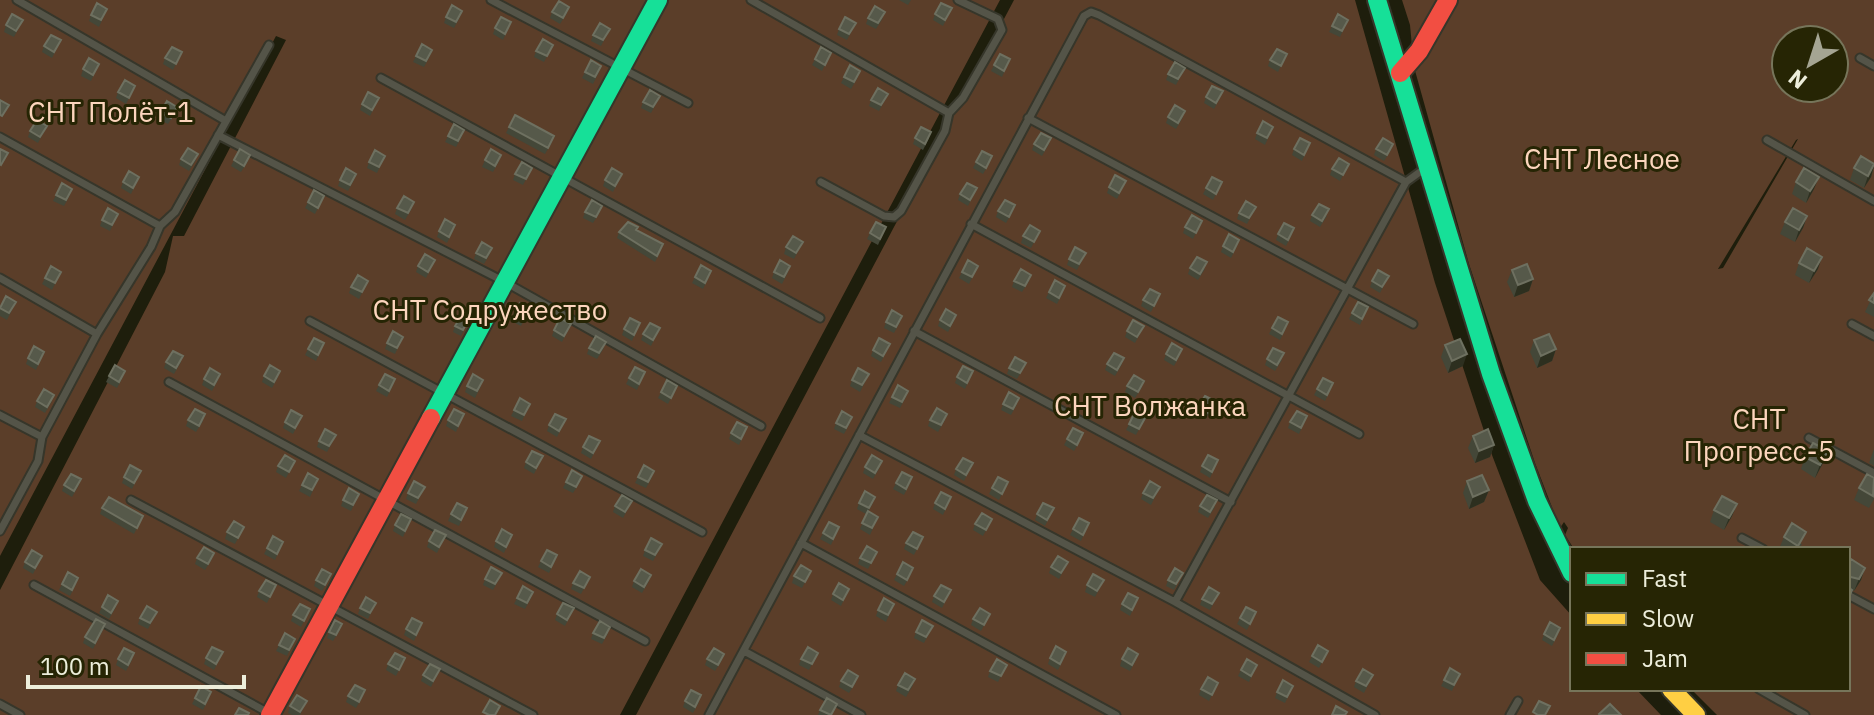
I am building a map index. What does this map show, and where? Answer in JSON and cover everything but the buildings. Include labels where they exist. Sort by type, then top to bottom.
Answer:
[{"type":"street","points":[[271,715],[658,0]]},
{"type":"street","points":[[1377,0],[1482,351],[1537,499],[1570,570]]},
{"type":"street","points":[[1400,73],[1419,51],[1448,0]]},
{"type":"street","points":[[1673,691],[1696,715]]},
{"type":"lane","points":[[17,0],[226,121]]},
{"type":"lane","points":[[491,0],[688,103]]},
{"type":"lane","points":[[751,0],[949,113]]},
{"type":"lane","points":[[821,182],[884,216],[894,217],[901,211],[945,131],[949,113],[963,98],[1002,30],[998,19],[958,0]]},
{"type":"lane","points":[[709,715],[1084,16],[1091,12],[1406,182]]},
{"type":"lane","points":[[0,531],[38,461],[42,437],[97,334],[151,247],[160,226],[175,212],[269,45]]},
{"type":"lane","points":[[1860,58],[1874,66]]},
{"type":"lane","points":[[381,78],[820,318]]},
{"type":"lane","points":[[1028,118],[1413,324]]},
{"type":"lane","points":[[218,135],[505,282],[761,426]]},
{"type":"lane","points":[[0,137],[160,226]]},
{"type":"lane","points":[[1767,140],[1874,201]]},
{"type":"lane","points":[[1175,602],[1406,182],[1427,167]]},
{"type":"lane","points":[[971,224],[1359,434]]},
{"type":"lane","points":[[0,278],[97,334]]},
{"type":"lane","points":[[310,321],[702,532]]},
{"type":"lane","points":[[1852,324],[1874,336]]},
{"type":"lane","points":[[914,331],[1231,502]]},
{"type":"lane","points":[[169,382],[645,641]]},
{"type":"lane","points":[[0,415],[42,437]]},
{"type":"lane","points":[[859,435],[1175,602],[1375,715]]},
{"type":"lane","points":[[1809,438],[1874,473]]},
{"type":"lane","points":[[131,500],[533,715]]},
{"type":"lane","points":[[1742,538],[1759,547]]},
{"type":"lane","points":[[801,543],[1116,715]]},
{"type":"lane","points":[[34,585],[271,715]]},
{"type":"lane","points":[[1850,596],[1874,609]]},
{"type":"lane","points":[[744,651],[861,715]]},
{"type":"lane","points":[[1763,691],[1805,715]]},
{"type":"lane","points":[[1510,715],[1518,701]]},
{"type":"lane","points":[[0,704],[20,715]]},
{"type":"green space","name":"СНТ Содружество","points":[[0,0],[1000,0],[620,715],[0,715],[0,590],[165,272],[173,236],[184,236],[286,40],[276,36],[0,556]]},
{"type":"green space","name":"СНТ Волжанка","points":[[1014,0],[1355,0],[1435,283],[1492,455],[1540,580],[1570,614],[1570,691],[1638,691],[1661,715],[636,715]]},
{"type":"green space","points":[[1402,0],[1874,0],[1874,715],[1717,715],[1693,691],[1850,691],[1850,547],[1573,547],[1565,535],[1568,528],[1564,522],[1560,528],[1535,463],[1469,264],[1414,67],[1410,25]],"holes":[[[1798,139],[1723,268],[1718,269],[1796,140]]]},
{"type":"traffic: fast","points":[[431,418],[658,0]]},
{"type":"traffic: fast","points":[[1377,0],[1491,374],[1537,501],[1570,569]]},
{"type":"traffic: slow","points":[[1673,691],[1696,715]]},
{"type":"traffic: jam","points":[[1400,73],[1419,51],[1448,0]]},
{"type":"traffic: jam","points":[[270,715],[431,418]]},
{"type":"park label","name":"СНТ Полёт-1","points":[[111,111]]},
{"type":"park label","name":"СНТ Лесное","points":[[1602,158]]},
{"type":"park label","name":"СНТ Прогресс-5","points":[[1759,434]]}]
